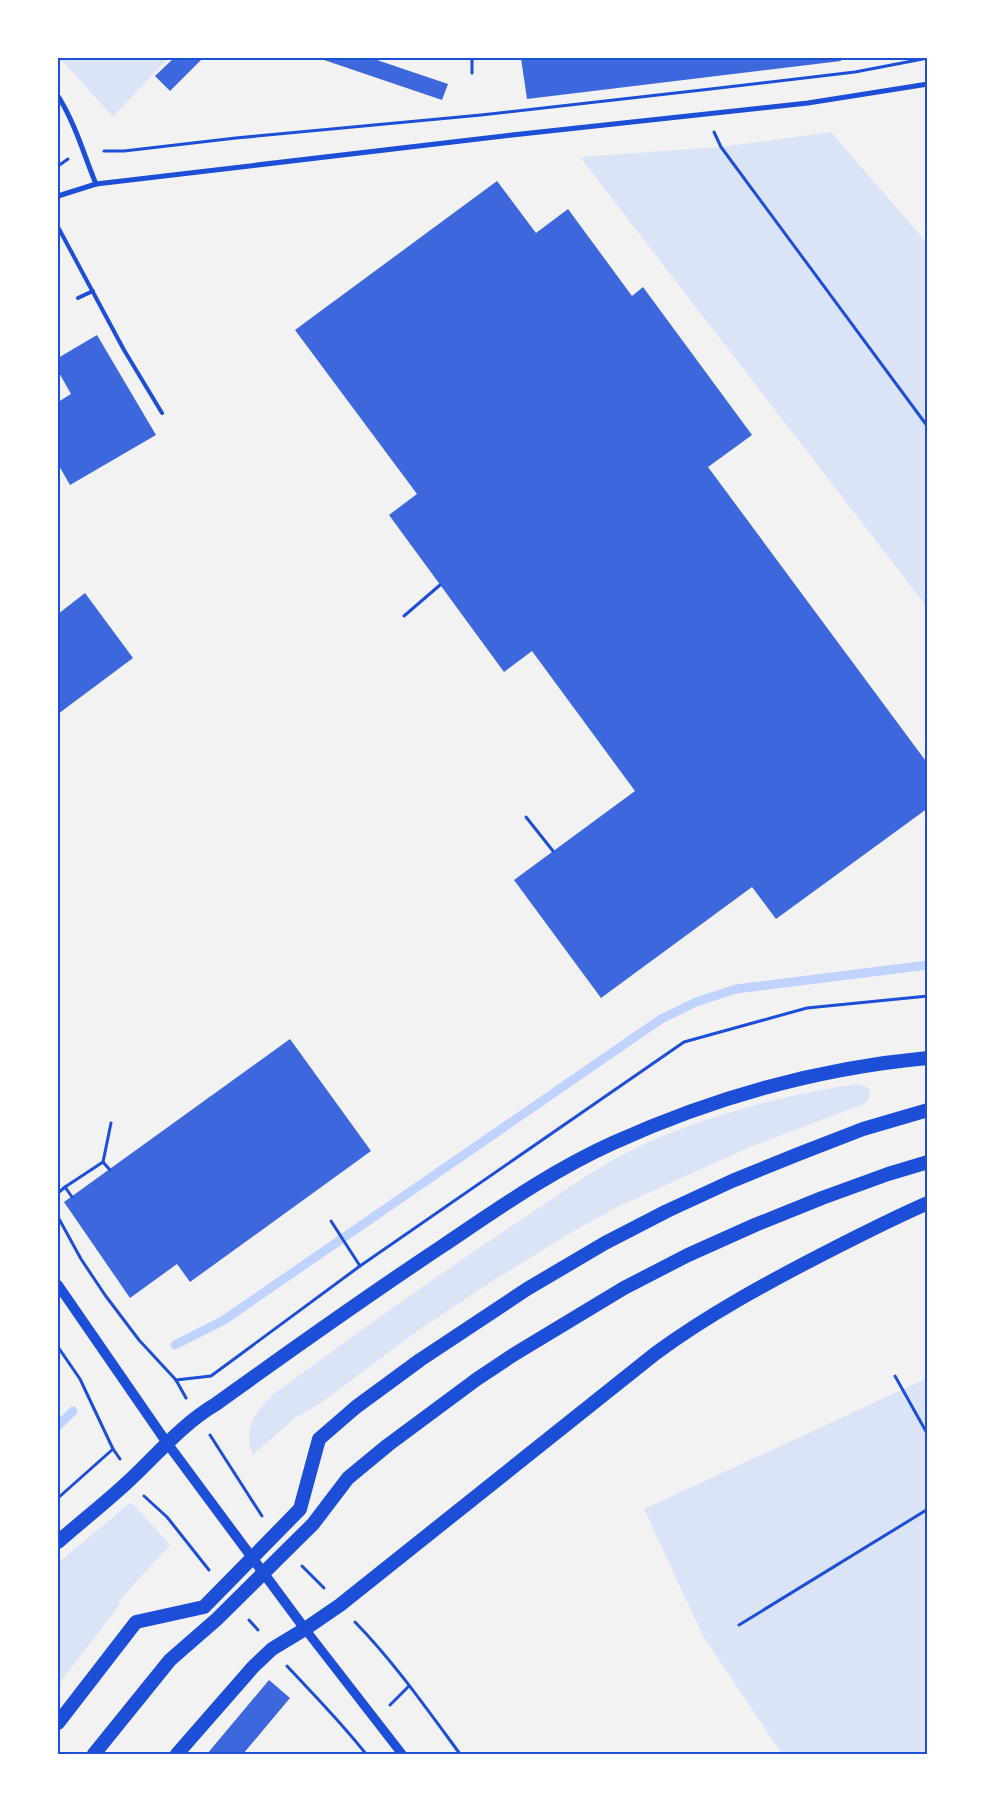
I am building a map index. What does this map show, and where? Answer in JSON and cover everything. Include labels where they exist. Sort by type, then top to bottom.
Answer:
[{"type":"highway","points":[[58,1542],[132,1478],[197,1416],[406,1270],[532,1186],[612,1143],[712,1103],[818,1075],[880,1063],[928,1058]]},
{"type":"highway","points":[[58,1723],[136,1622],[204,1607],[300,1509],[319,1439],[356,1407],[420,1360],[527,1289],[605,1243],[732,1181],[863,1130],[928,1110]]},
{"type":"highway","points":[[94,1754],[170,1660],[217,1619],[313,1524],[348,1478],[388,1445],[477,1379],[550,1332],[624,1288],[688,1255],[822,1198],[928,1162]]},
{"type":"highway","points":[[177,1754],[253,1667],[272,1649],[365,1586],[614,1385],[677,1338],[726,1306],[772,1280],[884,1223],[928,1203]]},
{"type":"main road","points":[[58,1285],[167,1443],[304,1629]]},
{"type":"street","points":[[58,196],[96,184],[512,134],[808,103],[928,84]]},
{"type":"street","points":[[58,96],[74,126],[96,184]]},
{"type":"street","points":[[304,1629],[402,1754]]},
{"type":"lane","points":[[58,227],[124,350],[162,413]]},
{"type":"lane","points":[[78,298],[92,291]]},
{"type":"path","points":[[472,58],[472,73]]},
{"type":"path","points":[[82,150],[124,151],[236,138],[481,115],[845,73],[928,58]]},
{"type":"path","points":[[721,147],[928,427]]},
{"type":"path","points":[[404,616],[440,585]]},
{"type":"path","points":[[526,817],[554,851]]},
{"type":"path","points":[[58,1193],[103,1162],[111,1123]]},
{"type":"path","points":[[103,1162],[110,1170]]},
{"type":"path","points":[[65,1187],[72,1197]]},
{"type":"path","points":[[58,1217],[81,1259],[105,1295],[139,1340],[176,1380],[182,1390]]},
{"type":"path","points":[[331,1221],[360,1266]]},
{"type":"path","points":[[58,1347],[80,1378],[118,1457]]},
{"type":"path","points":[[895,1376],[928,1435]]},
{"type":"path","points":[[58,1498],[113,1448]]},
{"type":"path","points":[[142,1494],[167,1517],[214,1576]]},
{"type":"path","points":[[739,1625],[928,1510]]},
{"type":"path","points":[[244,1613],[250,1620]]},
{"type":"path","points":[[373,1640],[460,1754]]},
{"type":"path","points":[[296,1676],[344,1726],[366,1754]]},
{"type":"shaded area","points":[[60,58],[168,58],[113,117]]},
{"type":"shaded area","points":[[831,132],[927,243],[927,607],[580,157],[721,147]]},
{"type":"shaded area","points":[[857,1084],[866,1087],[870,1091],[869,1099],[864,1104],[750,1147],[617,1207],[572,1232],[494,1280],[416,1332],[321,1403],[295,1418],[253,1455],[249,1437],[252,1421],[261,1407],[274,1394],[427,1283],[601,1167],[640,1146],[700,1122],[796,1095]]},
{"type":"shaded area","points":[[927,1378],[927,1754],[782,1754],[703,1636],[644,1509]]},
{"type":"shaded area","points":[[130,1503],[170,1545],[118,1602],[120,1604],[58,1685],[58,1563]]},
{"type":"building","points":[[174,58],[203,58],[170,91],[155,76]]},
{"type":"building","points":[[322,58],[371,58],[448,84],[442,100]]},
{"type":"building","points":[[521,58],[840,58],[841,61],[527,99]]},
{"type":"building","points":[[497,181],[536,233],[568,209],[632,296],[643,287],[752,435],[708,467],[928,764],[928,808],[776,919],[752,887],[601,998],[514,880],[635,791],[532,651],[504,672],[389,515],[417,494],[295,330]]},
{"type":"building","points":[[97,335],[156,435],[70,485],[58,464],[58,402],[71,394],[58,371],[58,358]]},
{"type":"building","points":[[85,593],[133,658],[58,714],[58,614]]},
{"type":"building","points":[[290,1039],[371,1151],[190,1282],[177,1264],[130,1298],[64,1202]]},
{"type":"building","points":[[269,1680],[290,1698],[243,1754],[207,1754]]},
{"type":"waterway","points":[[175,1345],[224,1320],[661,1019],[696,1002],[736,989],[928,965]]},
{"type":"waterway","points":[[58,1426],[73,1411]]}]
